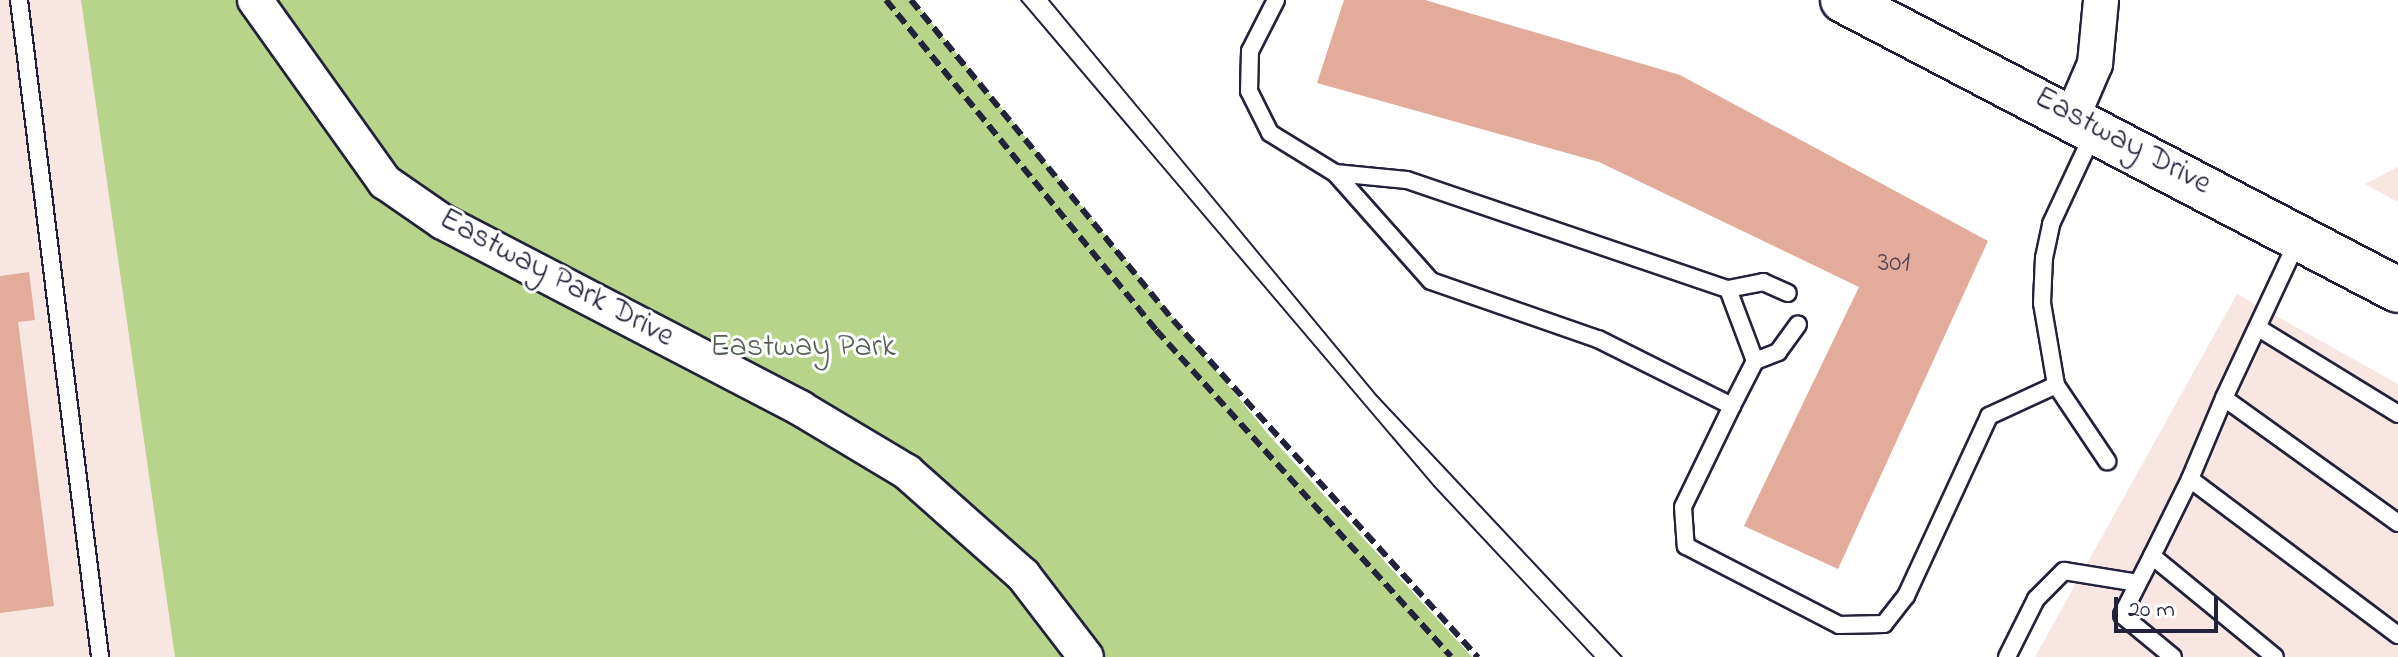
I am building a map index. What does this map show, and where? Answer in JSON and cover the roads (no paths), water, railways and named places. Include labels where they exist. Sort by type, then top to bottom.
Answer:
[{"type":"main road","name":"Eastway Drive","points":[[1843,0],[2084,122],[2398,290]]},
{"type":"street","name":"Eastway Park Drive","points":[[255,0],[385,182],[443,222],[800,408],[907,472],[1023,575],[1086,657]]},
{"type":"street","points":[[2084,122],[2095,64],[2101,0]]},
{"type":"lane","points":[[19,0],[100,657]]},
{"type":"lane","points":[[1276,0],[1250,51],[1249,91],[1270,133],[1335,173],[1431,281],[1598,339],[1732,406]]},
{"type":"lane","points":[[2084,122],[2051,224],[2044,258],[2042,303],[2056,385],[2107,461]]},
{"type":"lane","points":[[1335,173],[1407,180],[1728,289],[1763,282],[1788,293]]},
{"type":"lane","points":[[2173,657],[2122,615],[2190,479],[2299,237]]},
{"type":"lane","points":[[1728,289],[1755,361]]},
{"type":"lane","points":[[1798,324],[1778,352],[1755,361],[1732,406],[1683,507],[1686,546],[1839,625],[1866,630],[1884,624],[1906,596],[1989,416],[2056,385]]},
{"type":"lane","points":[[2260,329],[2398,414]]},
{"type":"lane","points":[[2224,398],[2398,523]]},
{"type":"lane","points":[[2190,479],[2398,635]]},
{"type":"lane","points":[[2152,556],[2275,657]]},
{"type":"lane","points":[[2007,657],[2036,599],[2064,571],[2138,583]]},
{"type":"tram line","points":[[1021,0],[1434,486],[1594,657]]},
{"type":"tram line","points":[[1049,0],[1376,395],[1622,657]]},
{"type":"railway","points":[[886,0],[1156,330],[1451,657]]},
{"type":"railway","points":[[911,0],[1173,320],[1478,657]]},
{"type":"park label","name":"Eastway Park","points":[[803,348]]}]
